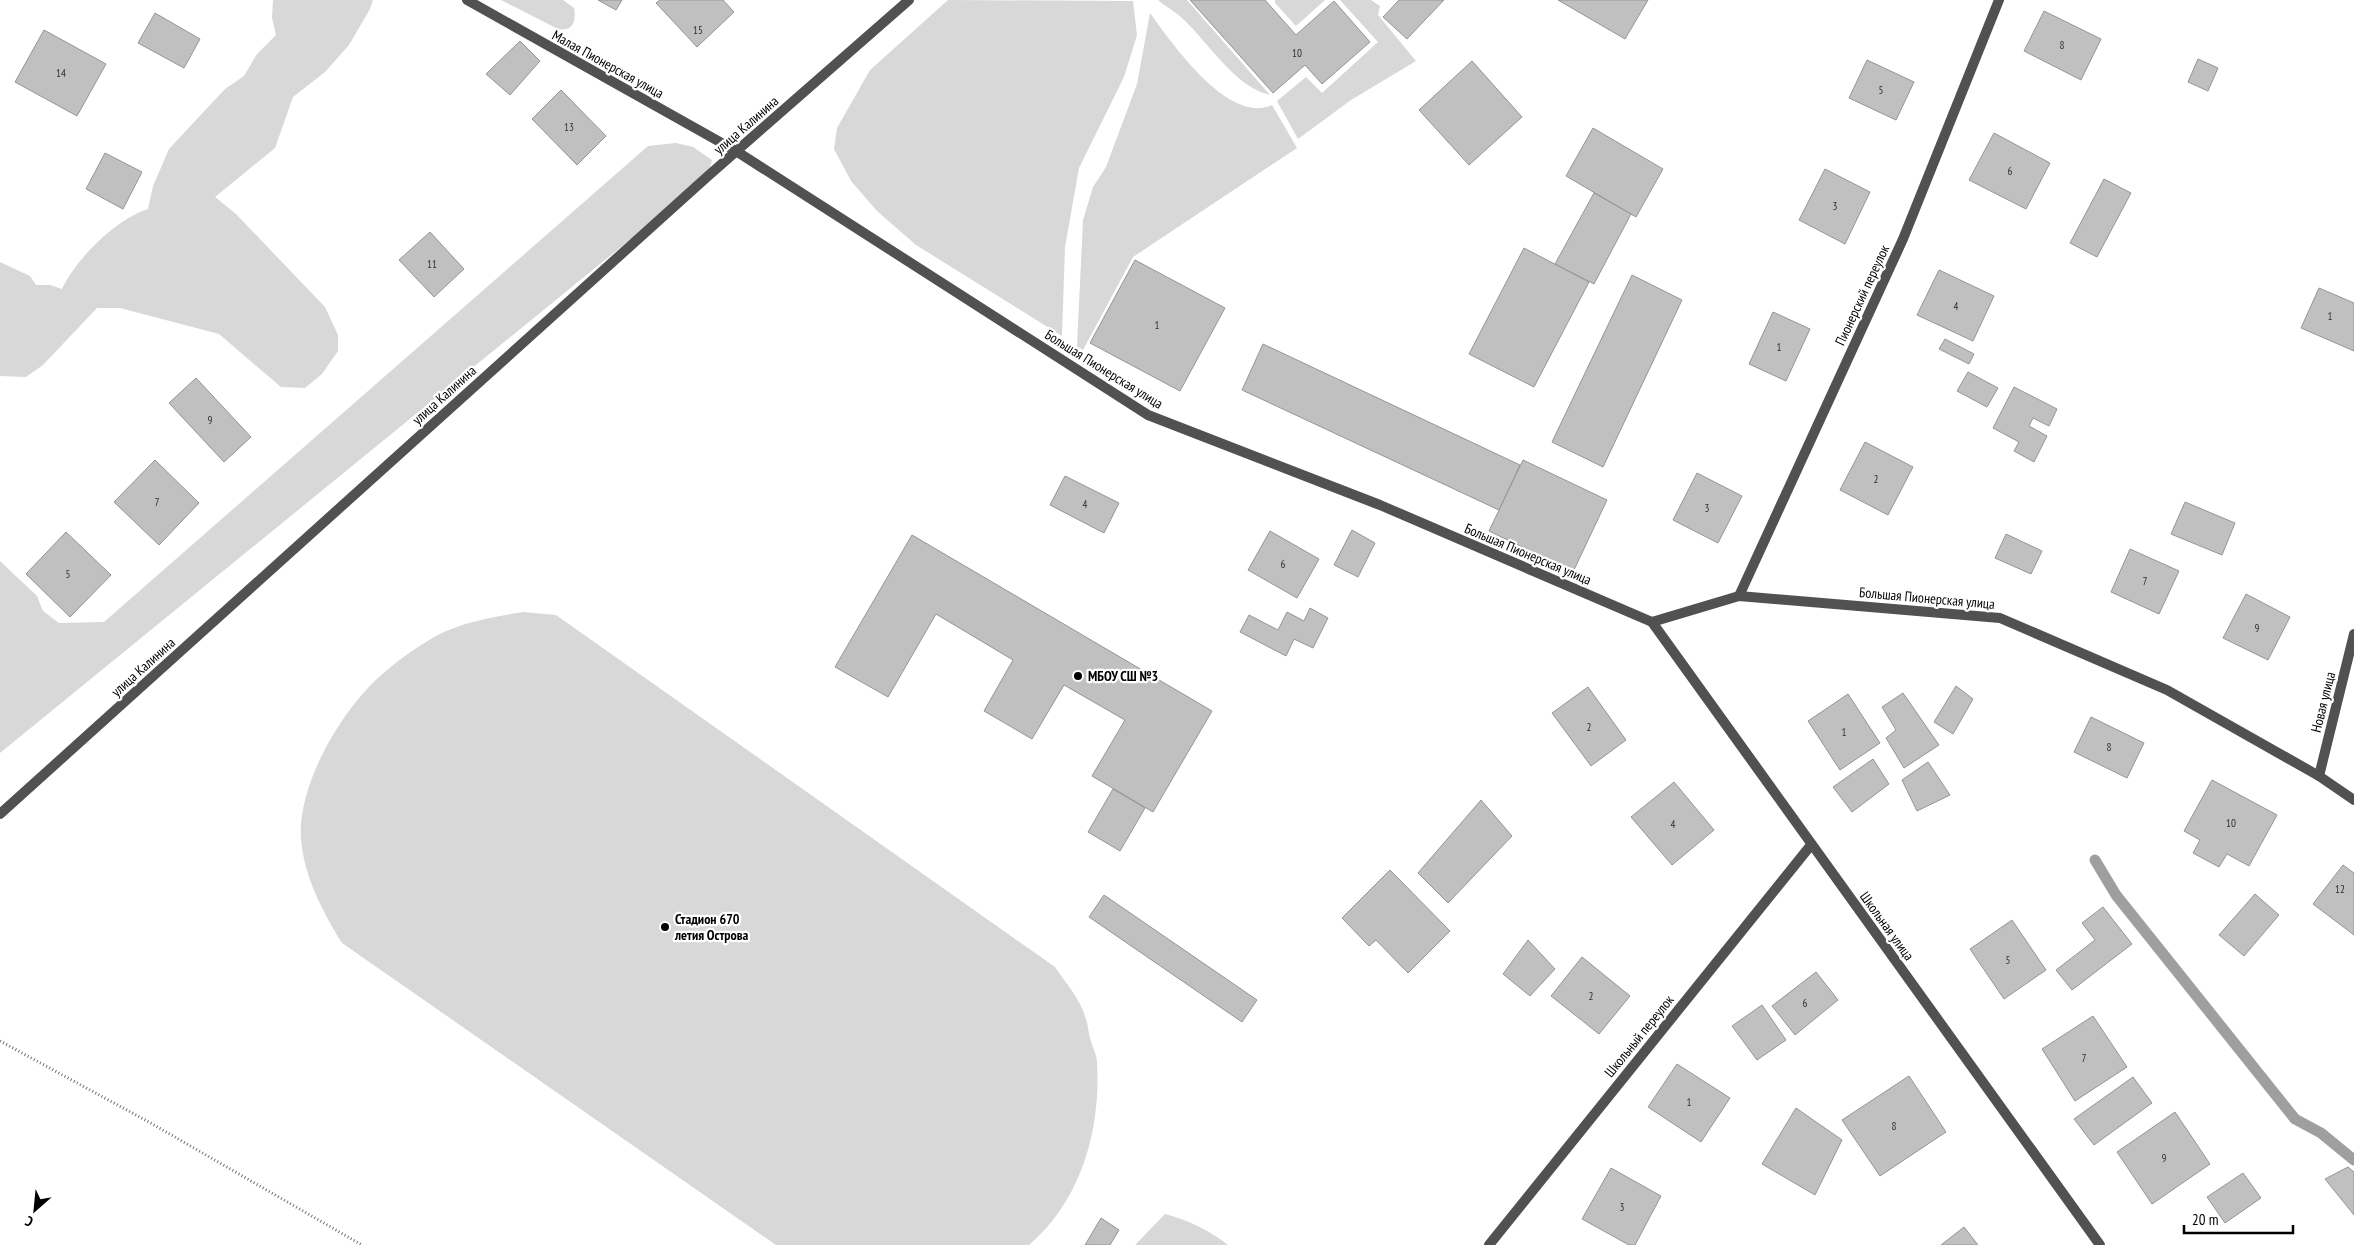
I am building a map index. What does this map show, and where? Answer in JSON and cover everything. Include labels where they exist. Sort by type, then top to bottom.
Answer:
[{"type":"street","name":"Малая Пионерская улица","points":[[467,0],[736,151]]},
{"type":"street","name":"улица Калинина","points":[[0,814],[736,151],[909,0]]},
{"type":"street","name":"Пионерский переулок","points":[[1739,596],[1903,239],[1999,0]]},
{"type":"street","name":"Большая Пионерская улица","points":[[736,151],[1148,415],[1380,505],[1652,622],[1739,596],[2000,618],[2167,690],[2319,776],[2354,800]]},
{"type":"street","name":"Школьная улица","points":[[1652,622],[2100,1245]]},
{"type":"street","name":"Новая улица","points":[[2319,776],[2354,634]]},
{"type":"street","name":"Школьный переулок","points":[[1489,1245],[1811,845]]},
{"type":"path","points":[[0,1041],[147,1121],[362,1245]]},
{"type":"shaded area","points":[[273,0],[373,0],[370,9],[349,45],[325,72],[293,97],[275,148],[215,197],[236,214],[325,307],[338,335],[338,351],[322,374],[305,388],[281,387],[219,334],[120,308],[97,308],[43,365],[26,377],[0,376],[0,262],[30,276],[36,285],[50,285],[62,289],[77,265],[98,242],[123,222],[148,209],[153,186],[169,149],[225,89],[244,76],[257,54],[276,35],[272,18]]},
{"type":"shaded area","points":[[501,0],[563,0],[574,8],[574,21],[567,29],[558,29]]},
{"type":"shaded area","points":[[948,0],[1133,1],[1137,35],[1124,77],[1079,168],[1065,247],[1062,336],[916,245],[877,211],[851,181],[834,149],[837,128],[870,70]]},
{"type":"shaded area","points":[[1158,0],[1187,0],[1270,95],[1245,83],[1234,74],[1183,19]]},
{"type":"shaded area","points":[[1275,0],[1325,0],[1296,26],[1275,3]]},
{"type":"shaded area","points":[[1340,0],[1371,0],[1380,6],[1378,15],[1416,61],[1351,100],[1298,139],[1277,101],[1306,77],[1322,93],[1378,42]]},
{"type":"shaded area","points":[[1150,13],[1187,61],[1220,93],[1237,103],[1255,108],[1272,105],[1297,148],[1133,257],[1083,350],[1077,346],[1083,220],[1093,187],[1106,167],[1137,84]]},
{"type":"shaded area","points":[[676,143],[693,147],[712,160],[708,176],[0,753],[0,561],[37,596],[43,611],[59,623],[104,622],[648,146]]},
{"type":"shaded area","name":"Стадион 670 летия Острова","points":[[523,612],[556,615],[1055,967],[1076,997],[1087,1021],[1097,1060],[1095,1114],[1084,1163],[1074,1186],[1062,1207],[1047,1227],[1029,1245],[776,1245],[342,943],[321,906],[310,880],[301,839],[306,796],[324,752],[349,711],[363,693],[384,673],[413,651],[436,636],[456,627],[489,618]]},
{"type":"shaded area","points":[[1165,1214],[1198,1226],[1228,1245],[1135,1245]]},
{"type":"building","points":[[598,0],[622,0],[616,10]]},
{"type":"building","points":[[660,0],[723,0],[734,12],[697,47],[656,3]]},
{"type":"building","points":[[1190,0],[1265,0],[1296,35],[1334,1],[1370,42],[1322,84],[1305,65],[1273,93]]},
{"type":"building","points":[[1399,0],[1444,0],[1407,39],[1383,17]]},
{"type":"building","points":[[1558,0],[1648,0],[1625,39]]},
{"type":"building","points":[[2044,11],[2101,39],[2081,80],[2024,51]]},
{"type":"building","points":[[155,13],[200,39],[184,68],[138,43]]},
{"type":"building","points":[[44,30],[106,64],[77,116],[15,82]]},
{"type":"building","points":[[520,41],[540,61],[510,95],[486,74]]},
{"type":"building","points":[[2198,59],[2218,68],[2208,91],[2188,82]]},
{"type":"building","points":[[1867,60],[1914,82],[1896,120],[1849,98]]},
{"type":"building","points":[[1472,61],[1522,117],[1469,165],[1419,110]]},
{"type":"building","points":[[561,90],[606,136],[577,165],[532,119]]},
{"type":"building","points":[[1593,128],[1663,169],[1636,217],[1566,176]]},
{"type":"building","points":[[1994,133],[2050,163],[2026,209],[1969,180]]},
{"type":"building","points":[[105,153],[142,172],[123,209],[86,189]]},
{"type":"building","points":[[1825,169],[1870,192],[1845,244],[1799,220]]},
{"type":"building","points":[[2104,179],[2131,193],[2097,257],[2070,243]]},
{"type":"building","points":[[1594,193],[1631,214],[1594,284],[1555,264]]},
{"type":"building","points":[[430,232],[464,269],[434,297],[399,260]]},
{"type":"building","points":[[1524,248],[1589,282],[1534,387],[1469,354]]},
{"type":"building","points":[[1135,260],[1225,308],[1180,391],[1090,343]]},
{"type":"building","points":[[1939,270],[1994,296],[1973,341],[1917,315]]},
{"type":"building","points":[[1632,275],[1682,300],[1603,467],[1552,442]]},
{"type":"building","points":[[2319,288],[2354,303],[2354,351],[2301,328]]},
{"type":"building","points":[[1773,312],[1810,329],[1786,381],[1749,364]]},
{"type":"building","points":[[1945,339],[1974,354],[1969,364],[1939,349]]},
{"type":"building","points":[[1263,344],[1520,465],[1499,510],[1242,390]]},
{"type":"building","points":[[1968,372],[1998,388],[1987,407],[1957,391]]},
{"type":"building","points":[[196,378],[251,437],[224,462],[169,403]]},
{"type":"building","points":[[2014,387],[2057,409],[2049,426],[2033,418],[2029,426],[2047,436],[2034,462],[2014,451],[2019,442],[1993,428]]},
{"type":"building","points":[[1865,442],[1913,467],[1888,515],[1840,490]]},
{"type":"building","points":[[155,460],[199,503],[159,545],[114,502]]},
{"type":"building","points":[[1523,460],[1607,500],[1573,572],[1489,531]]},
{"type":"building","points":[[1697,473],[1742,496],[1718,543],[1673,520]]},
{"type":"building","points":[[1065,476],[1119,503],[1104,533],[1050,505]]},
{"type":"building","points":[[2185,502],[2235,523],[2222,555],[2171,534]]},
{"type":"building","points":[[1352,530],[1375,543],[1358,577],[1334,565]]},
{"type":"building","points":[[1270,531],[1319,559],[1297,598],[1248,570]]},
{"type":"building","points":[[66,532],[111,575],[70,617],[26,574]]},
{"type":"building","points":[[2006,534],[2042,551],[2031,574],[1995,558]]},
{"type":"building","name":"МБОУ СШ №3","points":[[912,535],[1212,711],[1153,812],[1092,776],[1125,720],[1064,685],[1032,739],[984,711],[1013,660],[936,614],[888,697],[835,667]]},
{"type":"building","points":[[2130,549],[2179,571],[2159,614],[2111,592]]},
{"type":"building","points":[[2246,594],[2290,617],[2268,660],[2223,638]]},
{"type":"building","points":[[1310,608],[1328,618],[1313,648],[1294,639],[1286,656],[1240,632],[1249,615],[1278,630],[1287,612],[1304,621]]},
{"type":"building","points":[[1956,686],[1973,699],[1953,734],[1934,722]]},
{"type":"building","points":[[1588,687],[1626,740],[1591,766],[1552,713]]},
{"type":"building","points":[[1903,693],[1939,745],[1904,768],[1886,738],[1896,730],[1882,707]]},
{"type":"building","points":[[1848,694],[1880,743],[1840,770],[1808,721]]},
{"type":"building","points":[[2091,717],[2144,743],[2127,778],[2074,752]]},
{"type":"building","points":[[1873,759],[1889,784],[1852,812],[1833,787]]},
{"type":"building","points":[[1928,762],[1950,795],[1917,811],[1902,780]]},
{"type":"building","points":[[2212,780],[2277,815],[2249,866],[2227,854],[2219,867],[2193,853],[2200,840],[2184,831]]},
{"type":"building","points":[[1674,782],[1714,830],[1672,865],[1631,817]]},
{"type":"building","points":[[1113,789],[1145,808],[1120,851],[1088,832]]},
{"type":"building","points":[[1481,800],[1512,836],[1448,903],[1418,873]]},
{"type":"building","points":[[2343,865],[2354,873],[2354,935],[2313,904]]},
{"type":"building","points":[[1390,870],[1450,931],[1408,973],[1376,940],[1369,946],[1342,918]]},
{"type":"building","points":[[2255,894],[2279,915],[2244,956],[2219,935]]},
{"type":"building","points":[[1104,895],[1257,1000],[1242,1022],[1089,917]]},
{"type":"building","points":[[2103,907],[2132,944],[2072,990],[2056,970],[2095,940],[2082,923]]},
{"type":"building","points":[[2012,920],[2046,970],[2004,999],[1970,949]]},
{"type":"building","points":[[1528,940],[1555,969],[1530,996],[1503,974]]},
{"type":"building","points":[[1582,957],[1630,996],[1599,1034],[1551,996]]},
{"type":"building","points":[[1816,972],[1838,1000],[1795,1035],[1772,1006]]},
{"type":"building","points":[[1762,1005],[1786,1040],[1757,1060],[1732,1026]]},
{"type":"building","points":[[2093,1016],[2127,1067],[2075,1101],[2042,1049]]},
{"type":"building","points":[[1677,1064],[1730,1098],[1701,1142],[1648,1107]]},
{"type":"building","points":[[1909,1076],[1946,1132],[1880,1176],[1842,1120]]},
{"type":"building","points":[[2133,1077],[2152,1103],[2094,1145],[2074,1119]]},
{"type":"building","points":[[1796,1108],[1842,1140],[1815,1195],[1762,1164]]},
{"type":"building","points":[[2175,1112],[2210,1164],[2152,1204],[2117,1152]]},
{"type":"building","points":[[2348,1167],[2354,1172],[2354,1215],[2325,1179]]},
{"type":"building","points":[[1611,1168],[1661,1196],[1635,1245],[1629,1245],[1582,1219]]},
{"type":"building","points":[[2243,1173],[2261,1198],[2225,1223],[2207,1197]]},
{"type":"building","points":[[1101,1218],[1119,1230],[1110,1245],[1085,1245]]},
{"type":"building","points":[[1964,1227],[1978,1245],[1941,1245]]},
{"type":"waterway","points":[[2095,860],[2116,895],[2295,1119],[2321,1133],[2354,1160]]},
{"type":"place","name":"МБОУ СШ №3","points":[[1078,676]]},
{"type":"place","name":"Стадион 670 летия Острова","points":[[665,927]]}]
